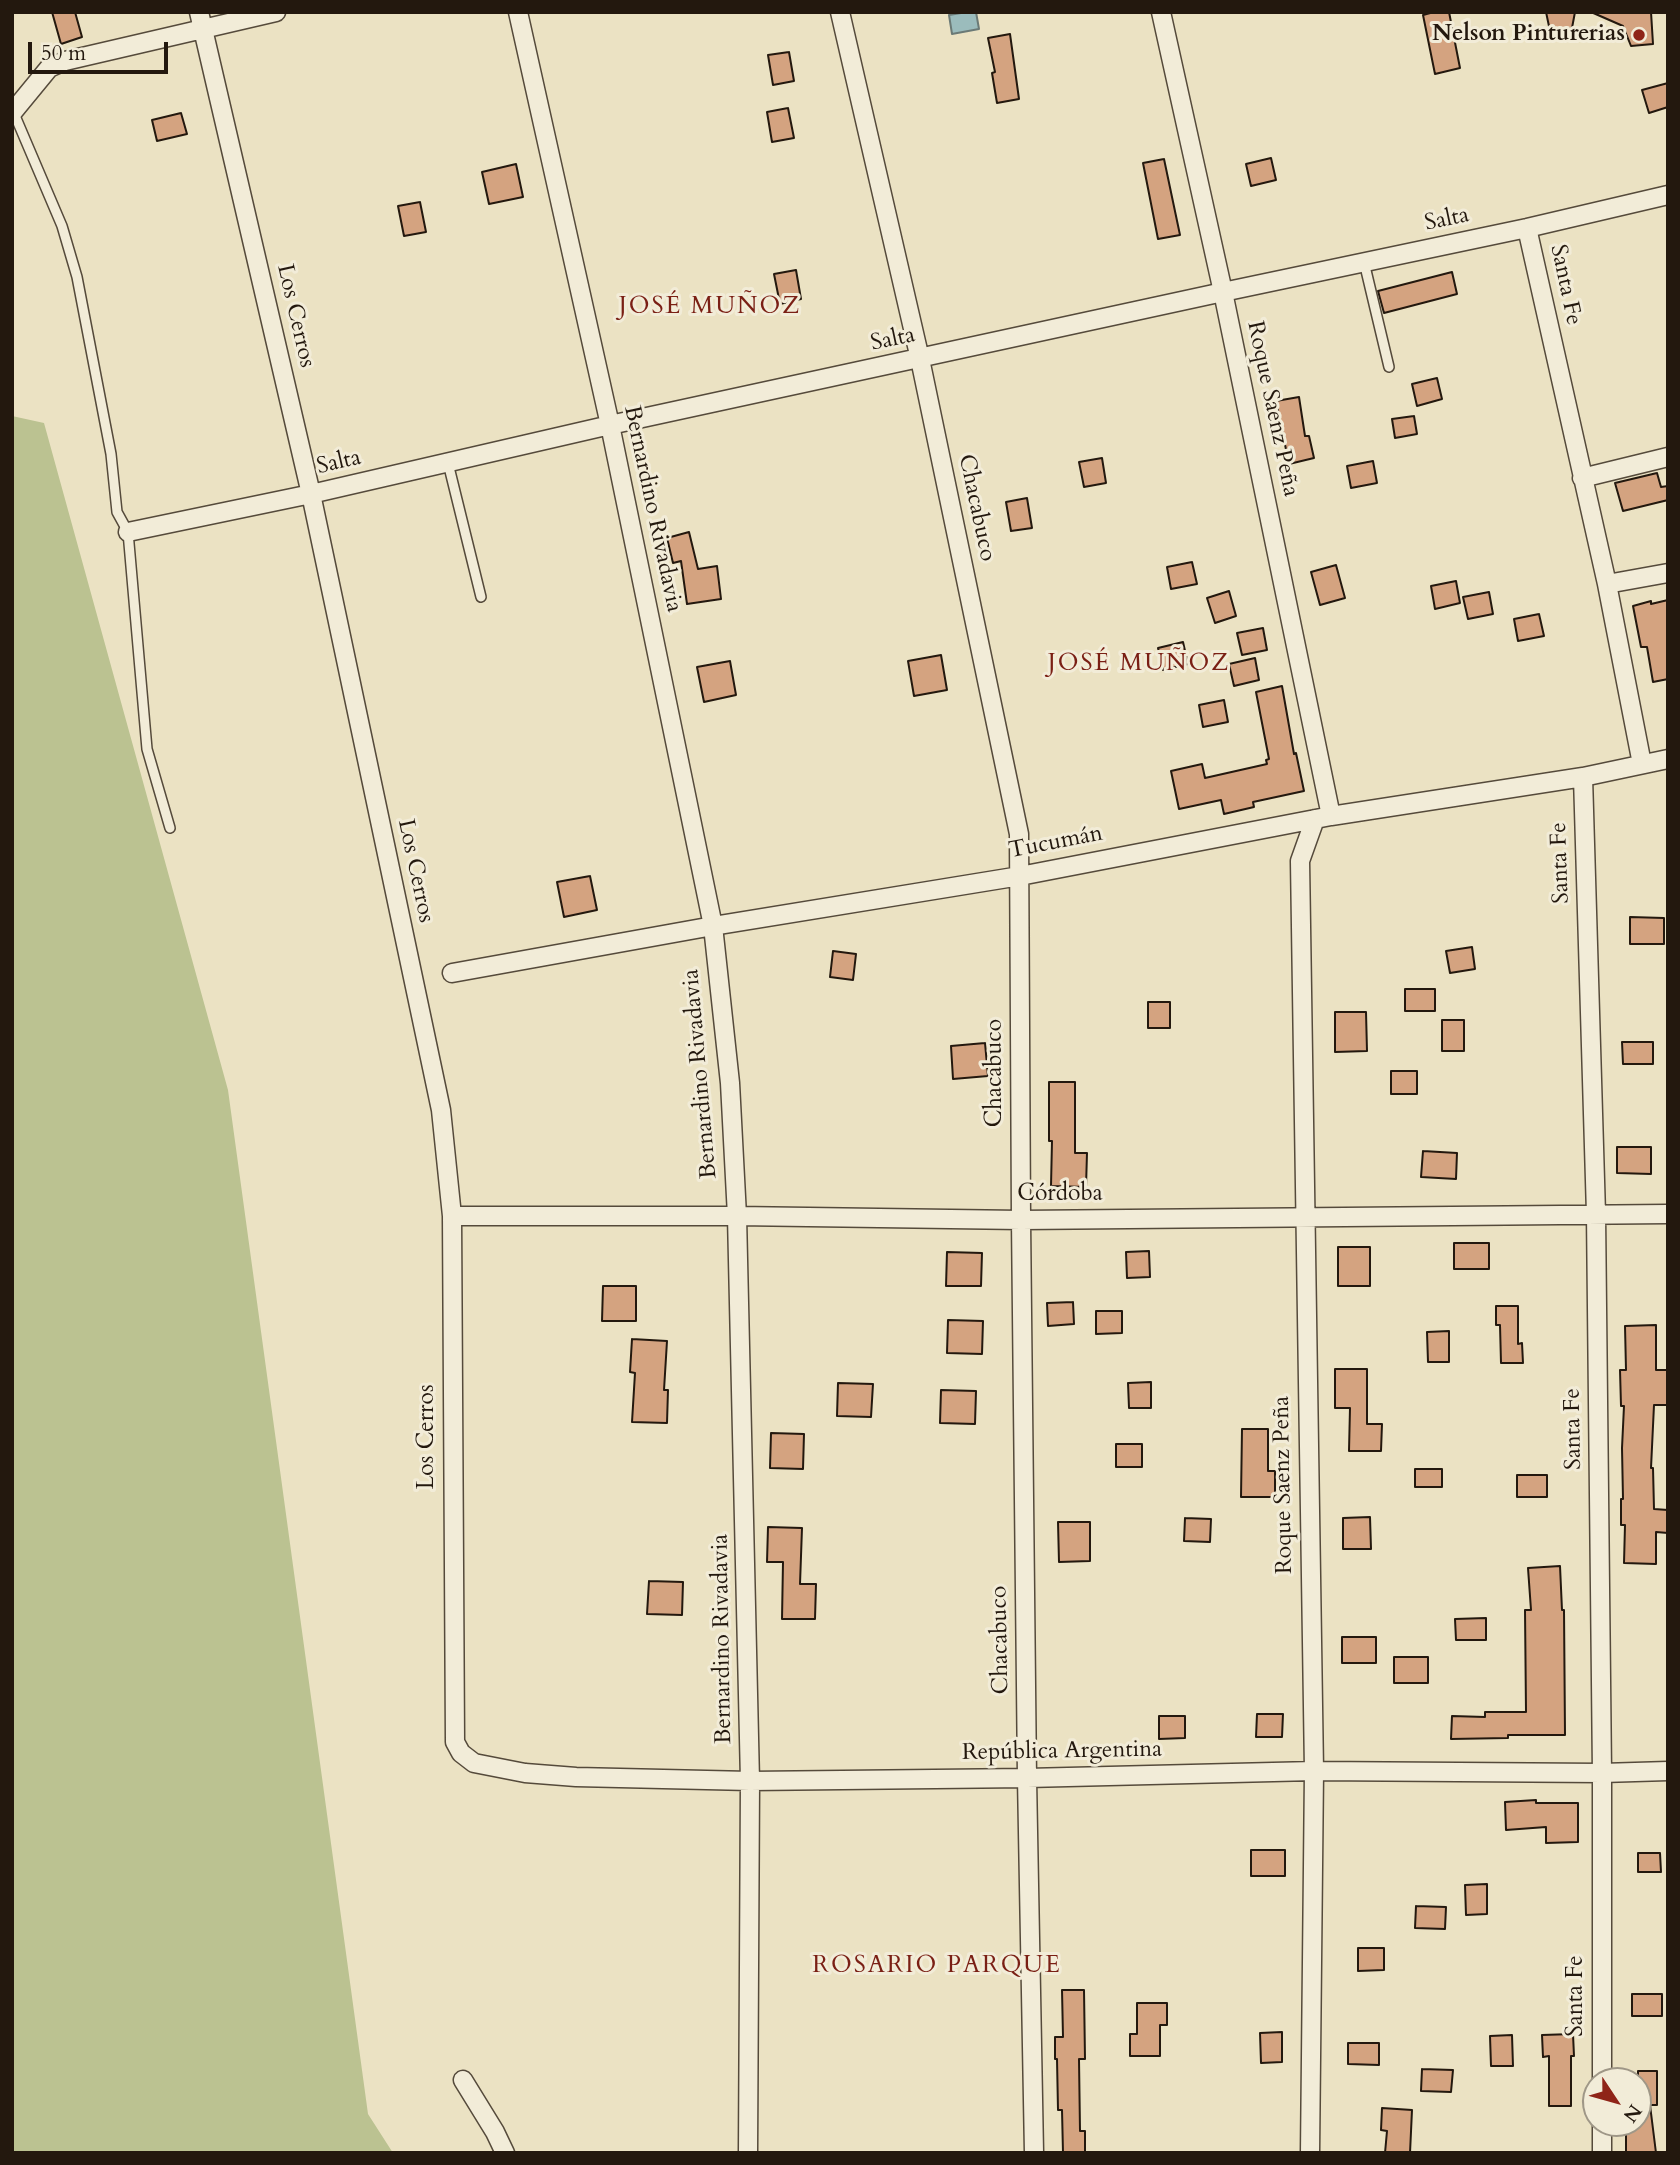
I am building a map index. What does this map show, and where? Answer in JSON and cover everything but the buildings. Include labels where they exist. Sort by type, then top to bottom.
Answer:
[{"type":"street","points":[[13,112],[49,68],[65,61],[201,20],[276,12]]},
{"type":"street","name":"Bernardino Rivadavia","points":[[518,12],[610,425],[713,926],[730,1083],[737,1216],[750,1781],[748,2153]]},
{"type":"street","name":"Chacabuco","points":[[839,12],[920,359],[1019,834],[1027,1778],[1034,2153]]},
{"type":"street","name":"Roque Saenz Peña","points":[[1161,12],[1223,292],[1323,817],[1300,861],[1314,1771],[1310,2153]]},
{"type":"street","name":"Los Cerros","points":[[201,20],[311,494],[441,1110],[452,1216],[455,1742],[461,1753]]},
{"type":"street","name":"Salta","points":[[128,532],[1668,195]]},
{"type":"street","name":"Santa Fe","points":[[1527,228],[1607,584],[1642,764]]},
{"type":"street","points":[[1582,478],[1668,457]]},
{"type":"street","points":[[1607,584],[1668,573]]},
{"type":"street","name":"Tucumán","points":[[452,973],[713,926],[1020,876],[1323,817],[1583,777],[1668,759]]},
{"type":"street","name":"Santa Fe","points":[[1583,777],[1596,1214],[1602,2067]]},
{"type":"street","name":"Córdoba","points":[[452,1216],[1021,1220],[1668,1214]]},
{"type":"street","name":"República Argentina","points":[[461,1753],[474,1763],[525,1773],[576,1777],[750,1781],[1314,1771],[1668,1771]]},
{"type":"street","points":[[463,2080],[505,2153]]},
{"type":"lane","points":[[13,112],[62,226],[77,277],[111,454],[117,512],[128,532],[147,750],[170,828]]},
{"type":"lane","points":[[1364,262],[1389,366]]},
{"type":"lane","points":[[447,463],[481,597]]},
{"type":"green space","points":[[12,416],[44,423],[228,1090],[368,2114],[393,2153],[12,2153]]},
{"type":"water","points":[[976,12],[979,29],[952,34],[949,15]]},
{"type":"place","name":"Nelson Pinturerias","points":[[1639,35]]},
{"type":"district","name":"JOSÉ MUÑOZ","points":[[710,307]]},
{"type":"district","name":"JOSÉ MUÑOZ","points":[[1139,664]]},
{"type":"district","name":"ROSARIO PARQUE","points":[[937,1966]]}]
